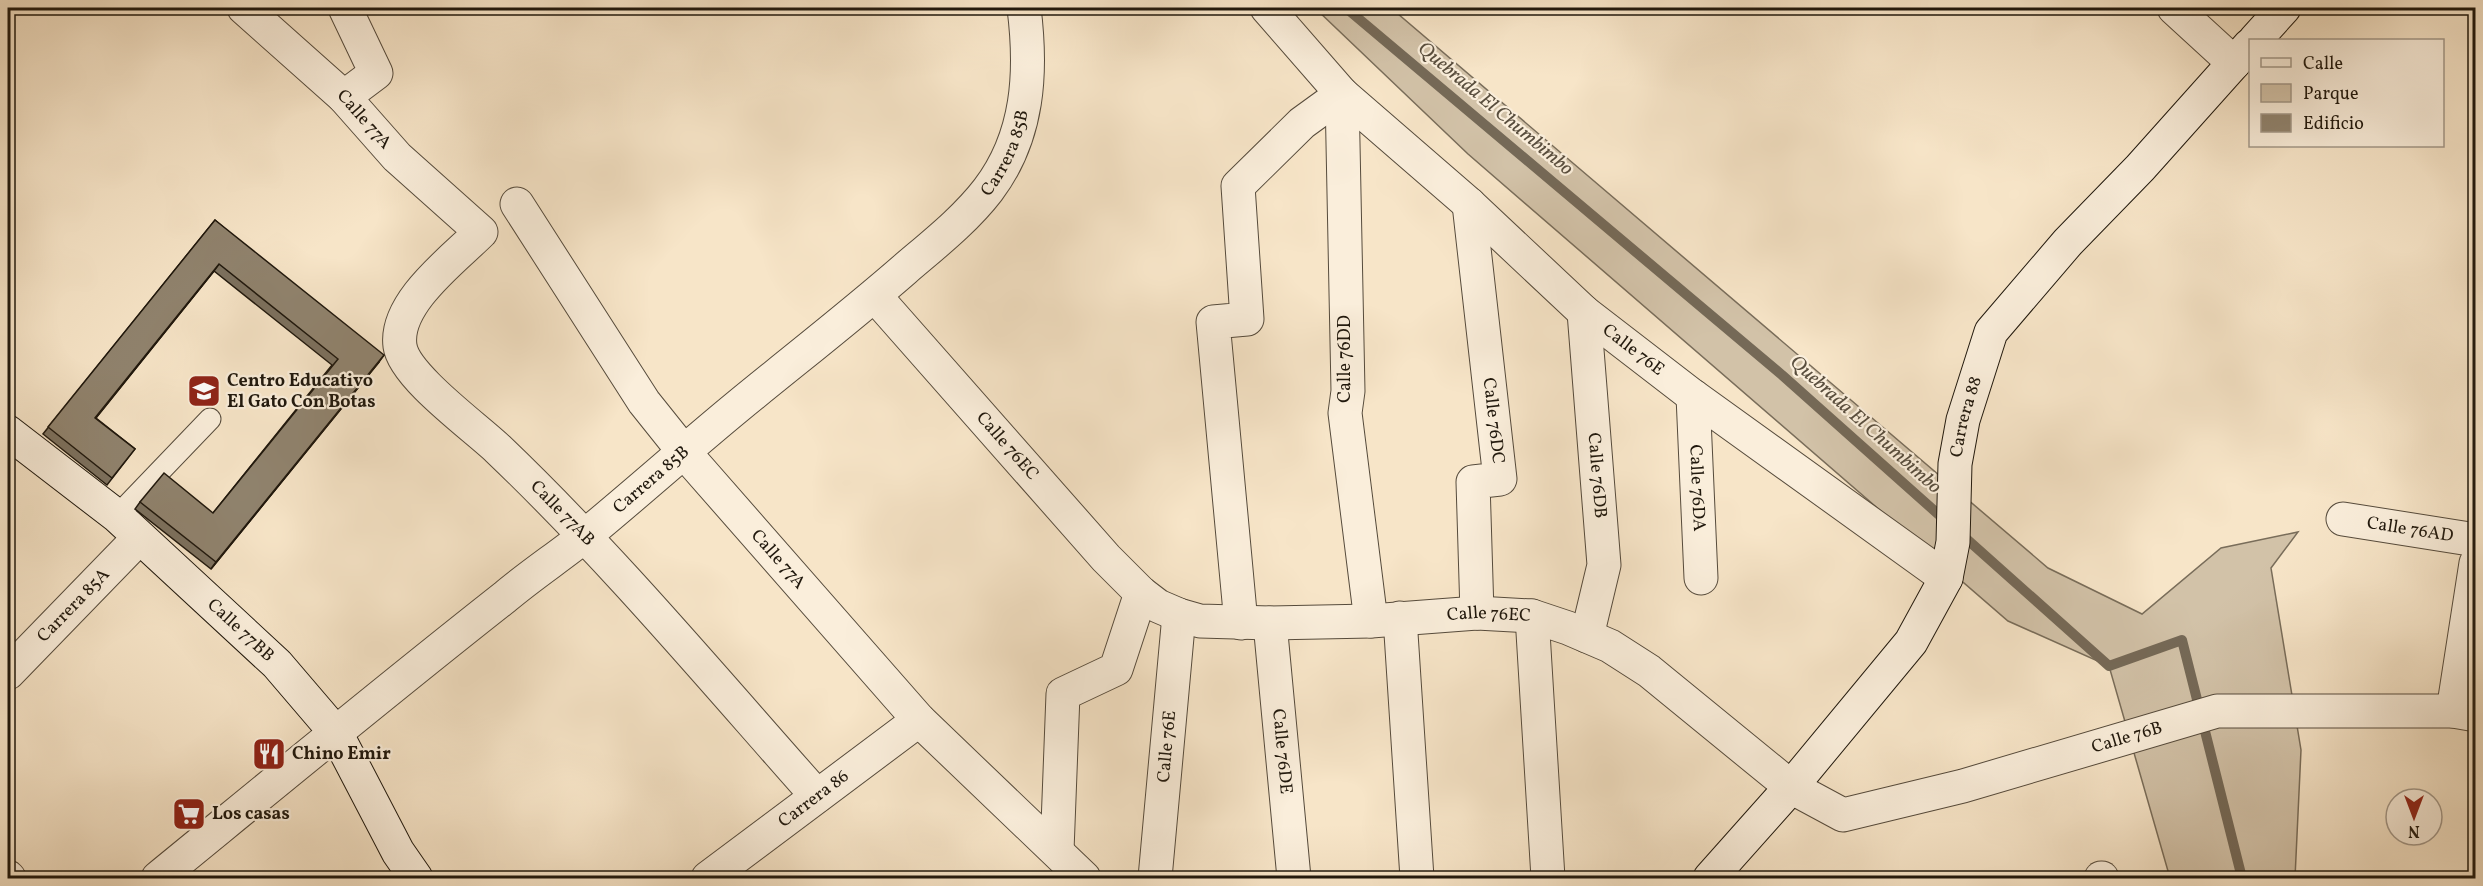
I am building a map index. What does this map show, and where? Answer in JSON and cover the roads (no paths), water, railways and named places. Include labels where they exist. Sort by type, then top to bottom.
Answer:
[{"type":"street","name":"Calle 77A","points":[[244,8],[344,97],[397,157],[481,232]]},
{"type":"street","points":[[344,97],[376,73],[345,8]]},
{"type":"street","name":"Carrera 85B","points":[[158,879],[507,595],[585,536],[936,243],[988,189],[1012,147],[1026,107],[1029,78],[1028,37],[1024,8]]},
{"type":"street","name":"Calle 76E","points":[[1267,8],[1342,94],[1469,204],[1584,312],[1693,396],[1946,578]]},
{"type":"street","points":[[2174,8],[2246,50]]},
{"type":"street","name":"Carrera 88","points":[[2256,39],[2284,8]]},
{"type":"street","name":"Carrera 88","points":[[1710,879],[1791,788],[1911,642],[1946,578],[1953,542],[1955,464],[1963,420],[1990,332],[2068,242],[2140,168],[2246,50]]},
{"type":"street","points":[[1255,623],[1213,322],[1247,319],[1238,186],[1302,123],[1342,94]]},
{"type":"street","name":"Calle 76DD","points":[[1342,94],[1348,391],[1345,413],[1385,619],[1417,879]]},
{"type":"street","name":"Calle 77A","points":[[517,204],[644,402],[684,452],[919,720],[1084,879]]},
{"type":"street","name":"Calle 76DC","points":[[1469,204],[1500,479],[1473,482],[1477,613]]},
{"type":"street","name":"Calle 77AB","points":[[481,232],[417,295],[402,324],[399,331],[400,348],[418,379],[497,448],[585,536],[817,795]]},
{"type":"street","name":"Calle 76EC","points":[[874,296],[1099,550],[1140,593],[1158,606],[1200,621],[1255,623],[1385,619],[1477,613],[1532,616],[1610,646],[1649,671],[1791,788]]},
{"type":"street","name":"Calle 76DB","points":[[1584,312],[1604,564],[1587,636]]},
{"type":"street","name":"Calle 76DA","points":[[1693,396],[1701,578]]},
{"type":"street","name":"Calle 77BB","points":[[8,432],[128,527],[277,664],[336,733],[398,852],[416,879]]},
{"type":"street","name":"Calle 76AD","points":[[2343,519],[2475,540]]},
{"type":"street","name":"Carrera 85A","points":[[8,673],[128,527]]},
{"type":"street","points":[[2464,713],[2475,563]]},
{"type":"street","points":[[1057,851],[1064,694],[1116,669],[1140,593]]},
{"type":"street","name":"Calle 76E","points":[[1155,879],[1179,615]]},
{"type":"street","points":[[1532,616],[1548,879]]},
{"type":"street","name":"Calle 76DE","points":[[1255,623],[1293,863]]},
{"type":"street","name":"Calle 76B","points":[[1791,788],[1843,815],[1963,786],[2217,711],[2464,713]]},
{"type":"street","name":"Carrera 86","points":[[708,879],[919,720]]},
{"type":"lane","points":[[128,527],[210,418]]},
{"type":"waterway","name":"Quebrada El Chumbimbo","points":[[1346,8],[1782,375],[1947,522]]},
{"type":"waterway","name":"Quebrada El Chumbimbo","points":[[1961,534],[2109,666],[2182,640],[2242,878]]},
{"type":"place","name":"Centro Educativo El Gato Con Botas","points":[[204,391]]},
{"type":"place","name":"Chino Emir","points":[[269,754]]},
{"type":"place","name":"Los casas","points":[[189,814]]}]
